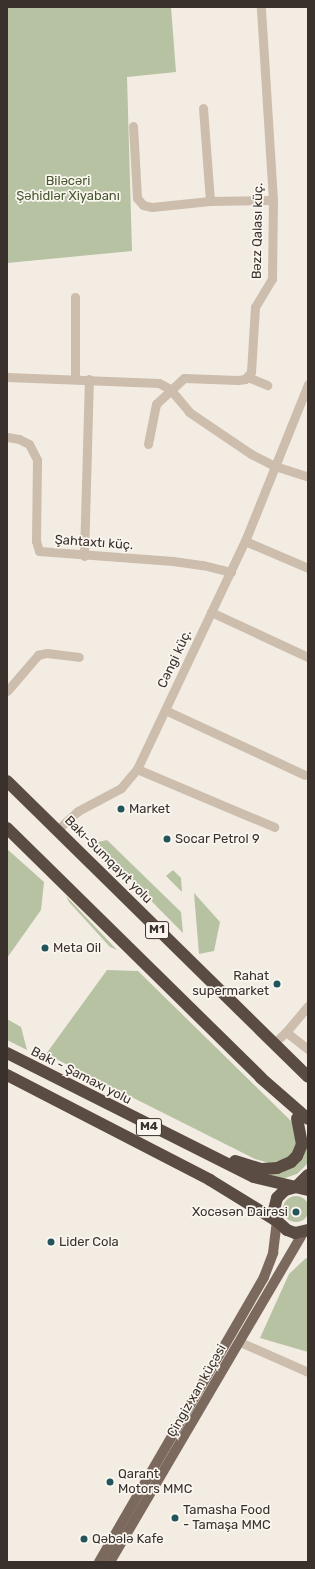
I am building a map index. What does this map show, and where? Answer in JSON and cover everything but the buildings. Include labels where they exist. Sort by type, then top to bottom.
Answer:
[{"type":"highway","name":"Bakı-Sumqayıt yolu","points":[[7,781],[58,829],[273,1044],[308,1077]]},
{"type":"highway","name":"M1","points":[[7,828],[302,1118]]},
{"type":"highway","name":"Bakı - Şamaxı yolu","points":[[7,1053],[172,1138],[254,1177],[302,1188]]},
{"type":"highway","name":"M4","points":[[7,1075],[210,1180],[277,1221]]},
{"type":"highway","points":[[172,1138],[253,1167],[277,1168],[291,1162],[301,1150],[302,1118]]},
{"type":"highway","points":[[302,1118],[308,1132]]},
{"type":"highway","points":[[307,1232],[287,1230],[277,1221],[274,1210],[276,1198],[285,1190],[302,1188],[308,1176]]},
{"type":"main road","name":"Çingiz xan küçəsi","points":[[99,1562],[264,1277],[273,1253],[277,1221]]},
{"type":"main road","name":"Çingiz xan küçəsi","points":[[110,1562],[307,1232]]},
{"type":"street","name":"Bəzz Qalası küç.","points":[[248,377],[252,365],[255,308],[272,279],[273,200],[261,7]]},
{"type":"street","points":[[203,108],[210,201]]},
{"type":"street","points":[[132,126],[137,198],[143,205],[152,207],[210,201],[273,200]]},
{"type":"street","points":[[75,297],[75,378]]},
{"type":"street","points":[[7,377],[149,381],[170,389],[189,412],[251,454],[275,466],[308,477]]},
{"type":"street","points":[[148,444],[156,404],[170,389],[188,377],[238,380],[248,377],[267,385]]},
{"type":"street","points":[[84,556],[89,379]]},
{"type":"street","name":"Cəngi küç.","points":[[58,829],[78,811],[126,784],[137,769],[246,541],[308,384]]},
{"type":"street","name":"Şahtaxtı küç.","points":[[7,436],[19,439],[29,444],[37,460],[36,541],[39,551],[84,556],[173,561],[203,565],[231,572]]},
{"type":"street","points":[[246,541],[308,568]]},
{"type":"street","points":[[211,612],[308,657]]},
{"type":"street","points":[[7,691],[38,655],[47,653],[79,657]]},
{"type":"street","points":[[165,710],[304,775]]},
{"type":"street","points":[[137,769],[274,827]]},
{"type":"street","points":[[273,1044],[286,1032],[308,1006]]},
{"type":"street","points":[[286,1032],[308,1049]]},
{"type":"street","points":[[240,1342],[308,1372]]},
{"type":"green space","name":"Biləcəri Şəhidlər Xiyabanı","points":[[7,7],[171,7],[176,72],[127,77],[132,251],[7,263]]},
{"type":"green space","points":[[107,840],[181,912],[183,933],[94,843]]},
{"type":"green space","points":[[7,849],[44,882],[41,910],[7,958]]},
{"type":"green space","points":[[173,870],[181,878],[182,892],[166,876]]},
{"type":"green space","points":[[194,893],[220,922],[214,951],[199,954]]},
{"type":"green space","points":[[66,896],[117,950],[110,947],[69,902]]},
{"type":"green space","points":[[107,970],[138,971],[293,1123],[297,1142],[295,1150],[287,1159],[269,1163],[255,1159],[46,1054]]},
{"type":"green space","points":[[7,1019],[21,1027],[27,1050],[7,1040]]},
{"type":"green space","points":[[307,1140],[308,1163],[297,1174],[285,1178],[274,1177],[254,1171],[276,1172]]},
{"type":"green space","name":"Xocəsən Dairəsi","points":[[296,1196],[305,1200],[309,1209],[305,1218],[296,1222],[287,1218],[283,1209],[287,1200]]},
{"type":"green space","points":[[306,1258],[308,1260],[308,1352],[260,1338],[289,1274]]},
{"type":"place","name":"Market","points":[[121,809]]},
{"type":"place","name":"Socar Petrol 9","points":[[167,839]]},
{"type":"place","name":"Meta Oil","points":[[45,948]]},
{"type":"place","name":"Rahat supermarket","points":[[277,984]]},
{"type":"place","name":"Xocəsən Dairəsi","points":[[296,1212]]},
{"type":"place","name":"Lider Cola","points":[[51,1242]]},
{"type":"place","name":"Qarant Motors MMC","points":[[110,1482]]},
{"type":"place","name":"Tamasha Food - Tamaşa MMC","points":[[175,1518]]},
{"type":"place","name":"Qəbələ Kafe","points":[[84,1539]]}]
